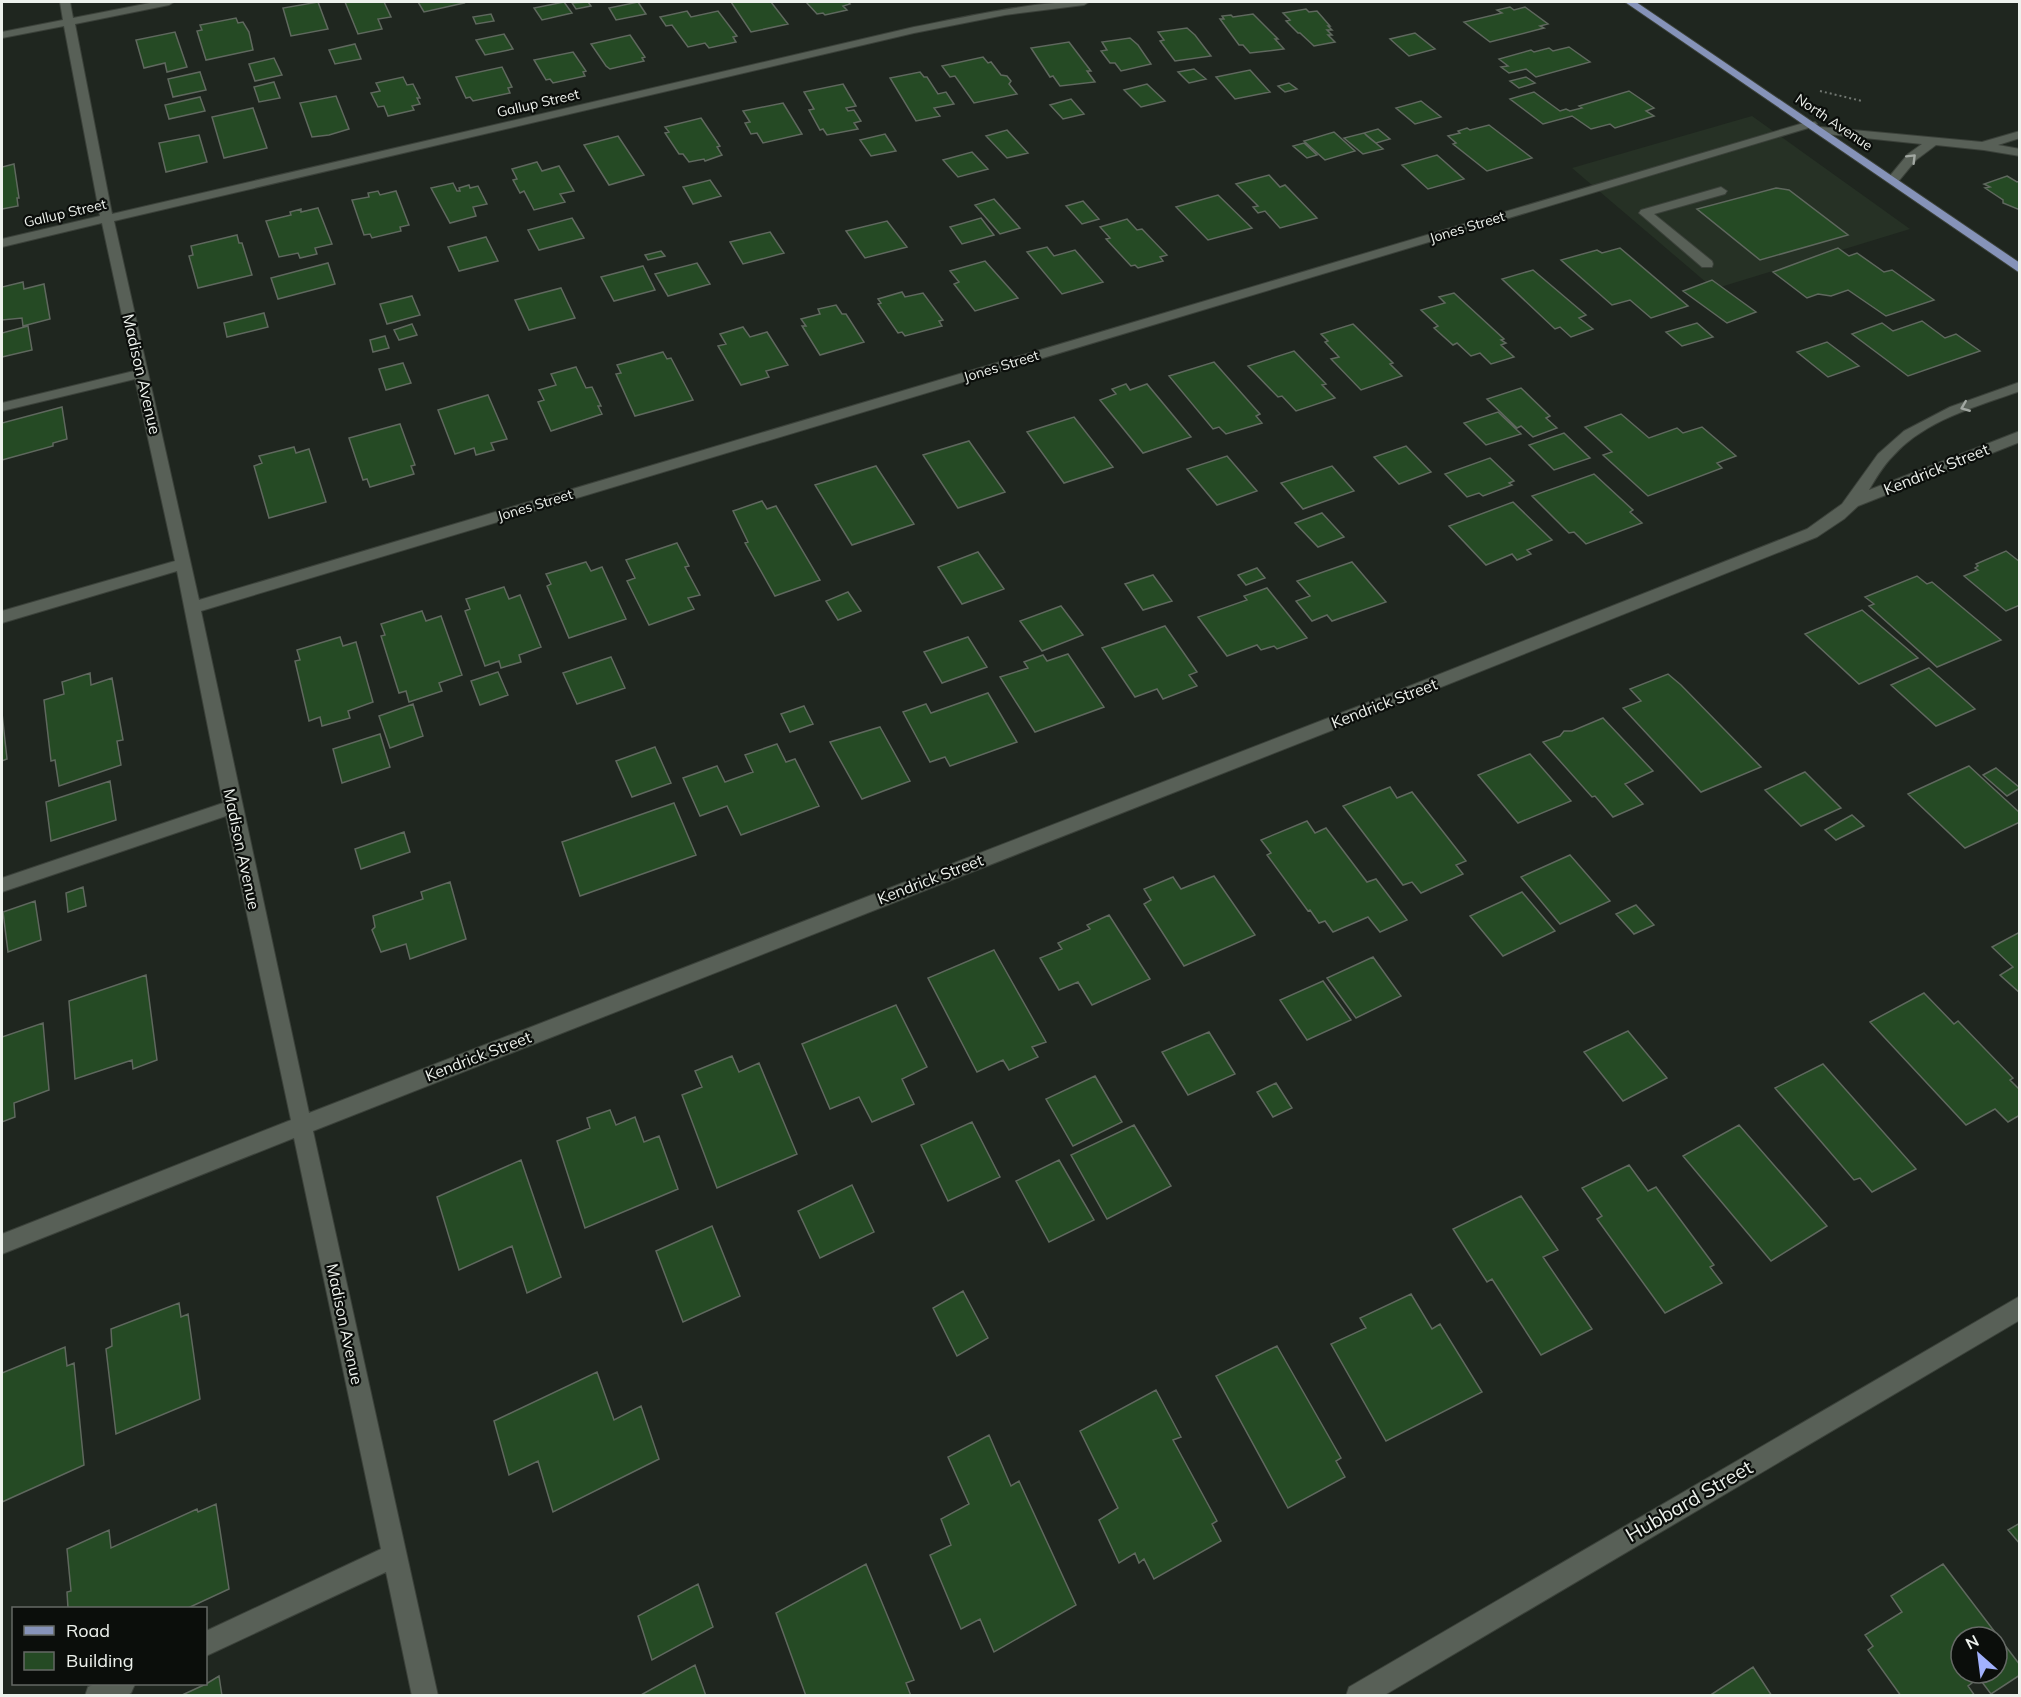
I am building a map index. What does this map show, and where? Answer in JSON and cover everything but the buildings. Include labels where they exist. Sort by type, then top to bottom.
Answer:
[{"type":"main road","name":"North Avenue","points":[[1630,2],[1893,180],[2019,269]]},
{"type":"street","name":"Madison Avenue","points":[[65,2],[107,219],[425,1695]]},
{"type":"street","points":[[2,35],[169,2]]},
{"type":"street","name":"Gallup Street","points":[[2,243],[914,30],[1005,12],[1084,2]]},
{"type":"street","points":[[1816,128],[1984,146],[2019,153]]},
{"type":"street","name":"Jones Street","points":[[191,608],[1816,128]]},
{"type":"street","points":[[1984,146],[2019,134]]},
{"type":"street","points":[[1893,180],[1918,151],[1935,140]]},
{"type":"street","points":[[1707,264],[1645,213],[1721,191]]},
{"type":"street","points":[[2,407],[142,373]]},
{"type":"street","name":"Kendrick Street","points":[[2,1244],[1523,650],[1812,533],[1836,518],[1852,502],[1874,469],[1896,444],[1940,417],[2019,386]]},
{"type":"street","name":"Kendrick Street","points":[[1852,502],[2019,436]]},
{"type":"street","points":[[2,617],[183,564]]},
{"type":"street","points":[[2,885],[233,807]]},
{"type":"street","name":"Hubbard Street","points":[[1358,1695],[2019,1307]]},
{"type":"street","points":[[207,1644],[395,1555]]},
{"type":"street","points":[[97,1695],[118,1685]]},
{"type":"path","points":[[1810,89],[1864,101]]},
{"type":"shaded area","points":[[1752,116],[1910,229],[1714,289],[1572,168]]}]
